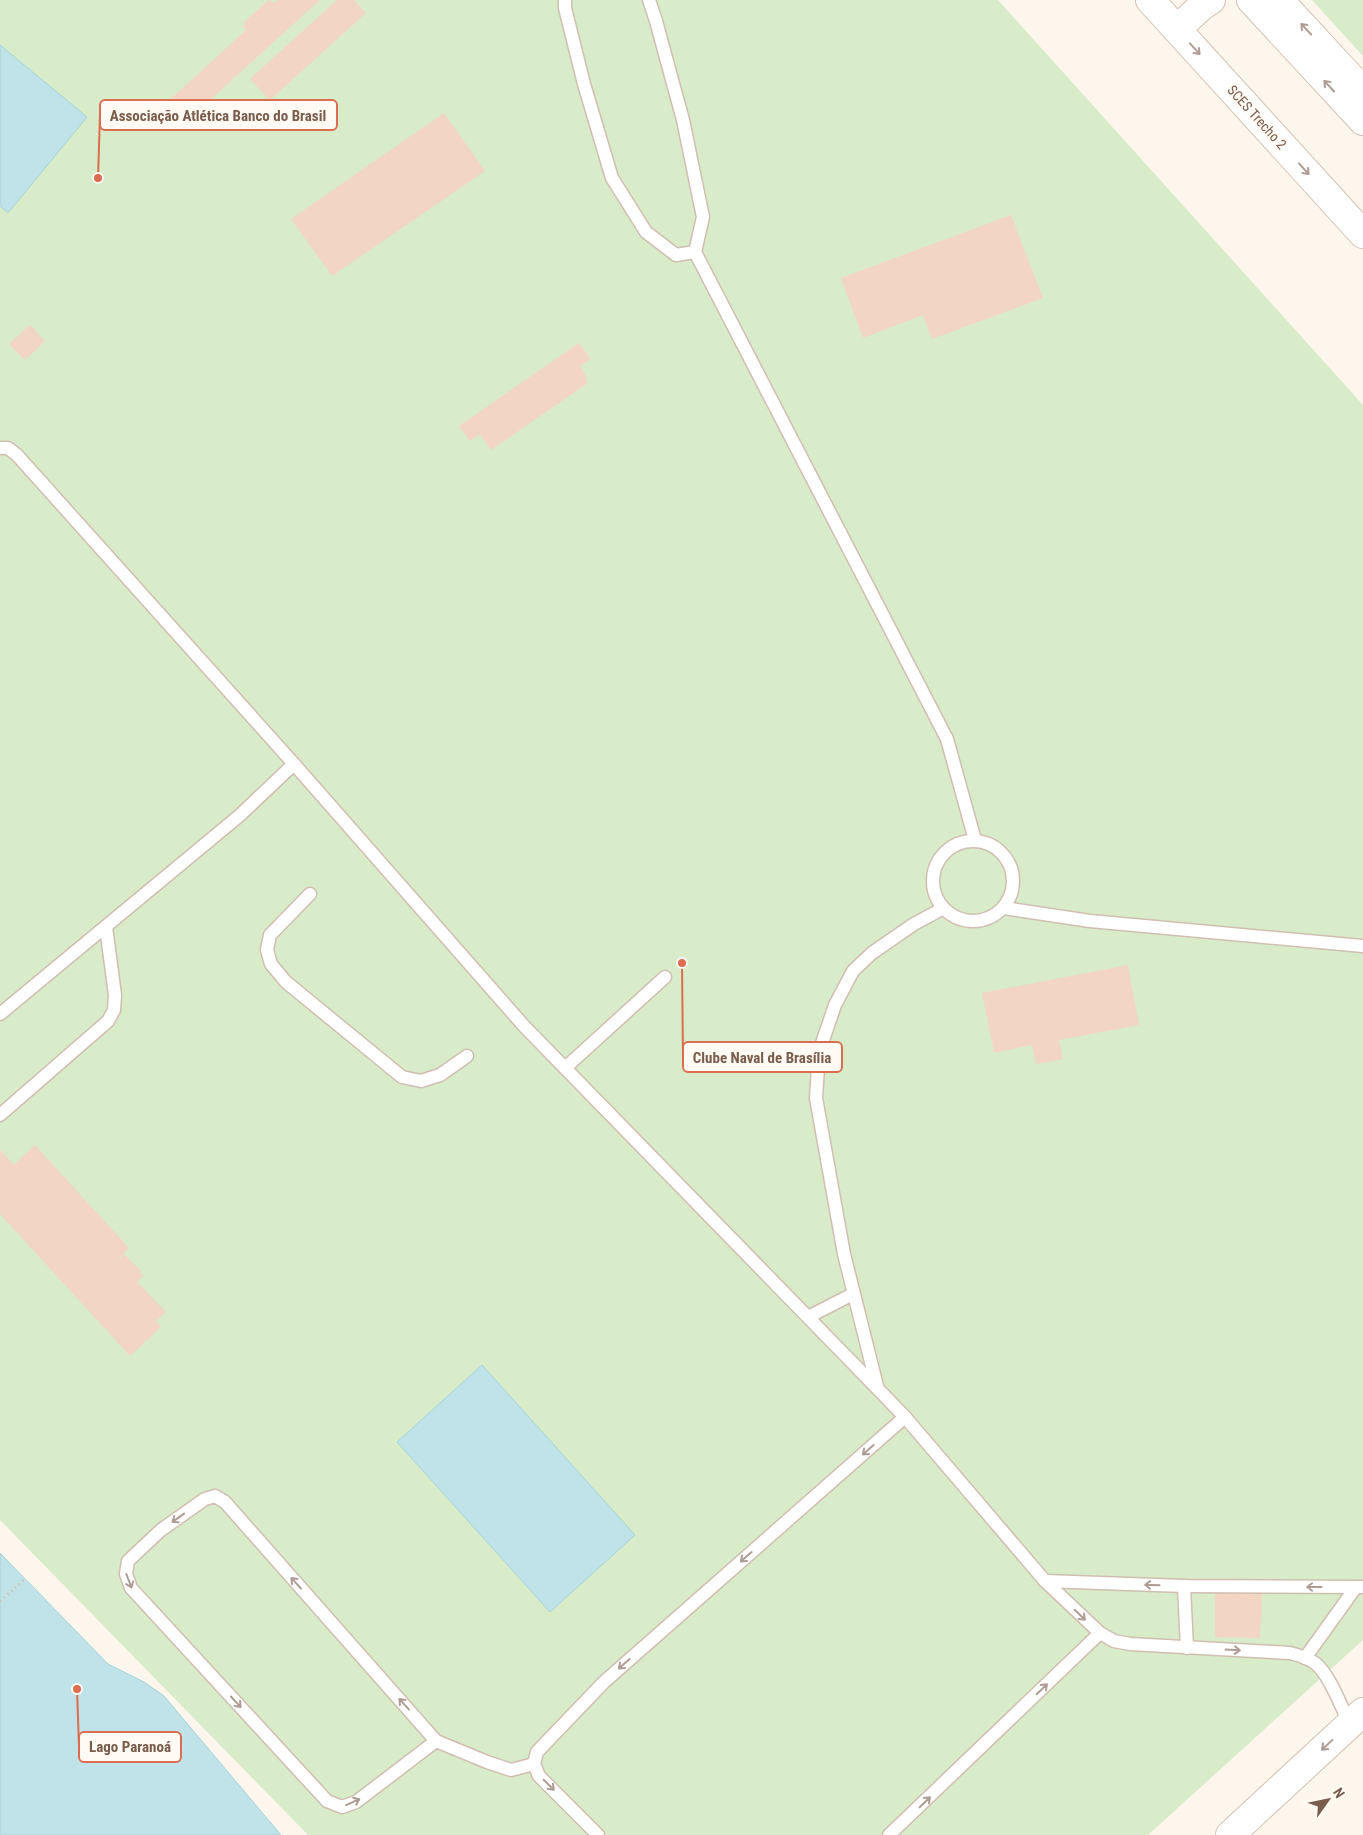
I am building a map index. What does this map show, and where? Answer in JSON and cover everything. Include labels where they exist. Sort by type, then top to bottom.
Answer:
[{"type":"main road","name":"SCES Trecho 2","points":[[1150,0],[1363,234]]},
{"type":"main road","points":[[1176,29],[1211,0]]},
{"type":"main road","points":[[1251,0],[1363,121]]},
{"type":"main road","points":[[1279,0],[1363,91]]},
{"type":"main road","points":[[1230,1835],[1356,1718]]},
{"type":"lane","points":[[565,0],[565,8],[584,84],[612,178],[646,232],[676,255],[694,252]]},
{"type":"lane","points":[[649,0],[683,120],[703,217],[694,252],[947,739],[974,840]]},
{"type":"lane","points":[[0,448],[8,448],[17,455],[294,764],[524,1026],[905,1417],[1045,1581],[1100,1633],[1114,1641],[1130,1644],[1290,1653],[1316,1664],[1356,1718]]},
{"type":"lane","points":[[0,1014],[239,816],[294,764]]},
{"type":"lane","points":[[974,840],[992,845],[1006,856],[1013,873],[1012,892],[1004,908],[990,918],[974,922],[957,919],[942,909],[933,892],[933,873],[940,856],[956,844],[974,840]]},
{"type":"lane","points":[[310,894],[270,935],[267,950],[271,964],[286,982],[402,1077],[421,1081],[440,1075],[467,1056]]},
{"type":"lane","points":[[1004,908],[1090,921],[1363,946]]},
{"type":"lane","points":[[878,1389],[844,1254],[816,1098],[819,1052],[835,1005],[853,971],[872,952],[914,924],[942,909]]},
{"type":"lane","points":[[0,1115],[108,1021],[114,1010],[115,996],[106,927]]},
{"type":"lane","points":[[565,1068],[665,977]]},
{"type":"lane","points":[[808,1317],[853,1294]]},
{"type":"lane","points":[[598,1835],[539,1776],[534,1764],[537,1752],[604,1682],[905,1417]]},
{"type":"lane","points":[[436,1741],[356,1802],[342,1807],[327,1801],[131,1588],[126,1574],[128,1562],[162,1530],[205,1498],[215,1496],[225,1502],[436,1741],[510,1770],[534,1764]]},
{"type":"lane","points":[[1045,1581],[1184,1586],[1360,1587]]},
{"type":"lane","points":[[1184,1586],[1187,1648]]},
{"type":"lane","points":[[1305,1658],[1360,1587]]},
{"type":"lane","points":[[889,1835],[1100,1633]]},
{"type":"path","points":[[0,1601],[26,1578]]},
{"type":"green space","points":[[0,0],[998,0],[1363,405],[1363,1640],[1148,1835],[308,1835],[0,1520]]},
{"type":"green space","points":[[1312,0],[1363,0],[1363,56]]},
{"type":"water","points":[[0,45],[87,117],[8,213],[0,206]]},
{"type":"water","points":[[482,1365],[635,1535],[550,1612],[397,1442]]},
{"type":"water","points":[[0,1553],[108,1664],[144,1682],[164,1696],[281,1835],[0,1835]]},
{"type":"building","points":[[269,0],[273,3],[277,0],[320,0],[181,126],[162,107],[246,30],[243,23]]},
{"type":"building","points":[[337,0],[354,0],[366,13],[270,100],[250,79]]},
{"type":"building","points":[[444,113],[485,171],[332,276],[291,219]]},
{"type":"building","points":[[1011,215],[1043,298],[932,339],[923,315],[863,338],[841,278]]},
{"type":"building","points":[[30,325],[45,341],[25,360],[9,344]]},
{"type":"building","points":[[579,343],[591,359],[580,366],[588,383],[491,450],[480,434],[470,441],[459,426]]},
{"type":"building","points":[[1128,965],[1139,1025],[1059,1040],[1063,1059],[1036,1064],[1032,1045],[994,1053],[982,993]]},
{"type":"building","points":[[35,1145],[129,1248],[118,1260],[124,1254],[141,1271],[143,1276],[137,1282],[166,1312],[156,1321],[161,1327],[130,1356],[0,1214],[0,1150],[14,1165]]},
{"type":"building","points":[[1215,1591],[1262,1592],[1260,1638],[1215,1637]]},
{"type":"place","name":"Associação Atlética Banco do Brasil","points":[[98,178]]},
{"type":"place","name":"Clube Naval de Brasília","points":[[682,963]]},
{"type":"place","name":"Lago Paranoá","points":[[77,1689]]}]
